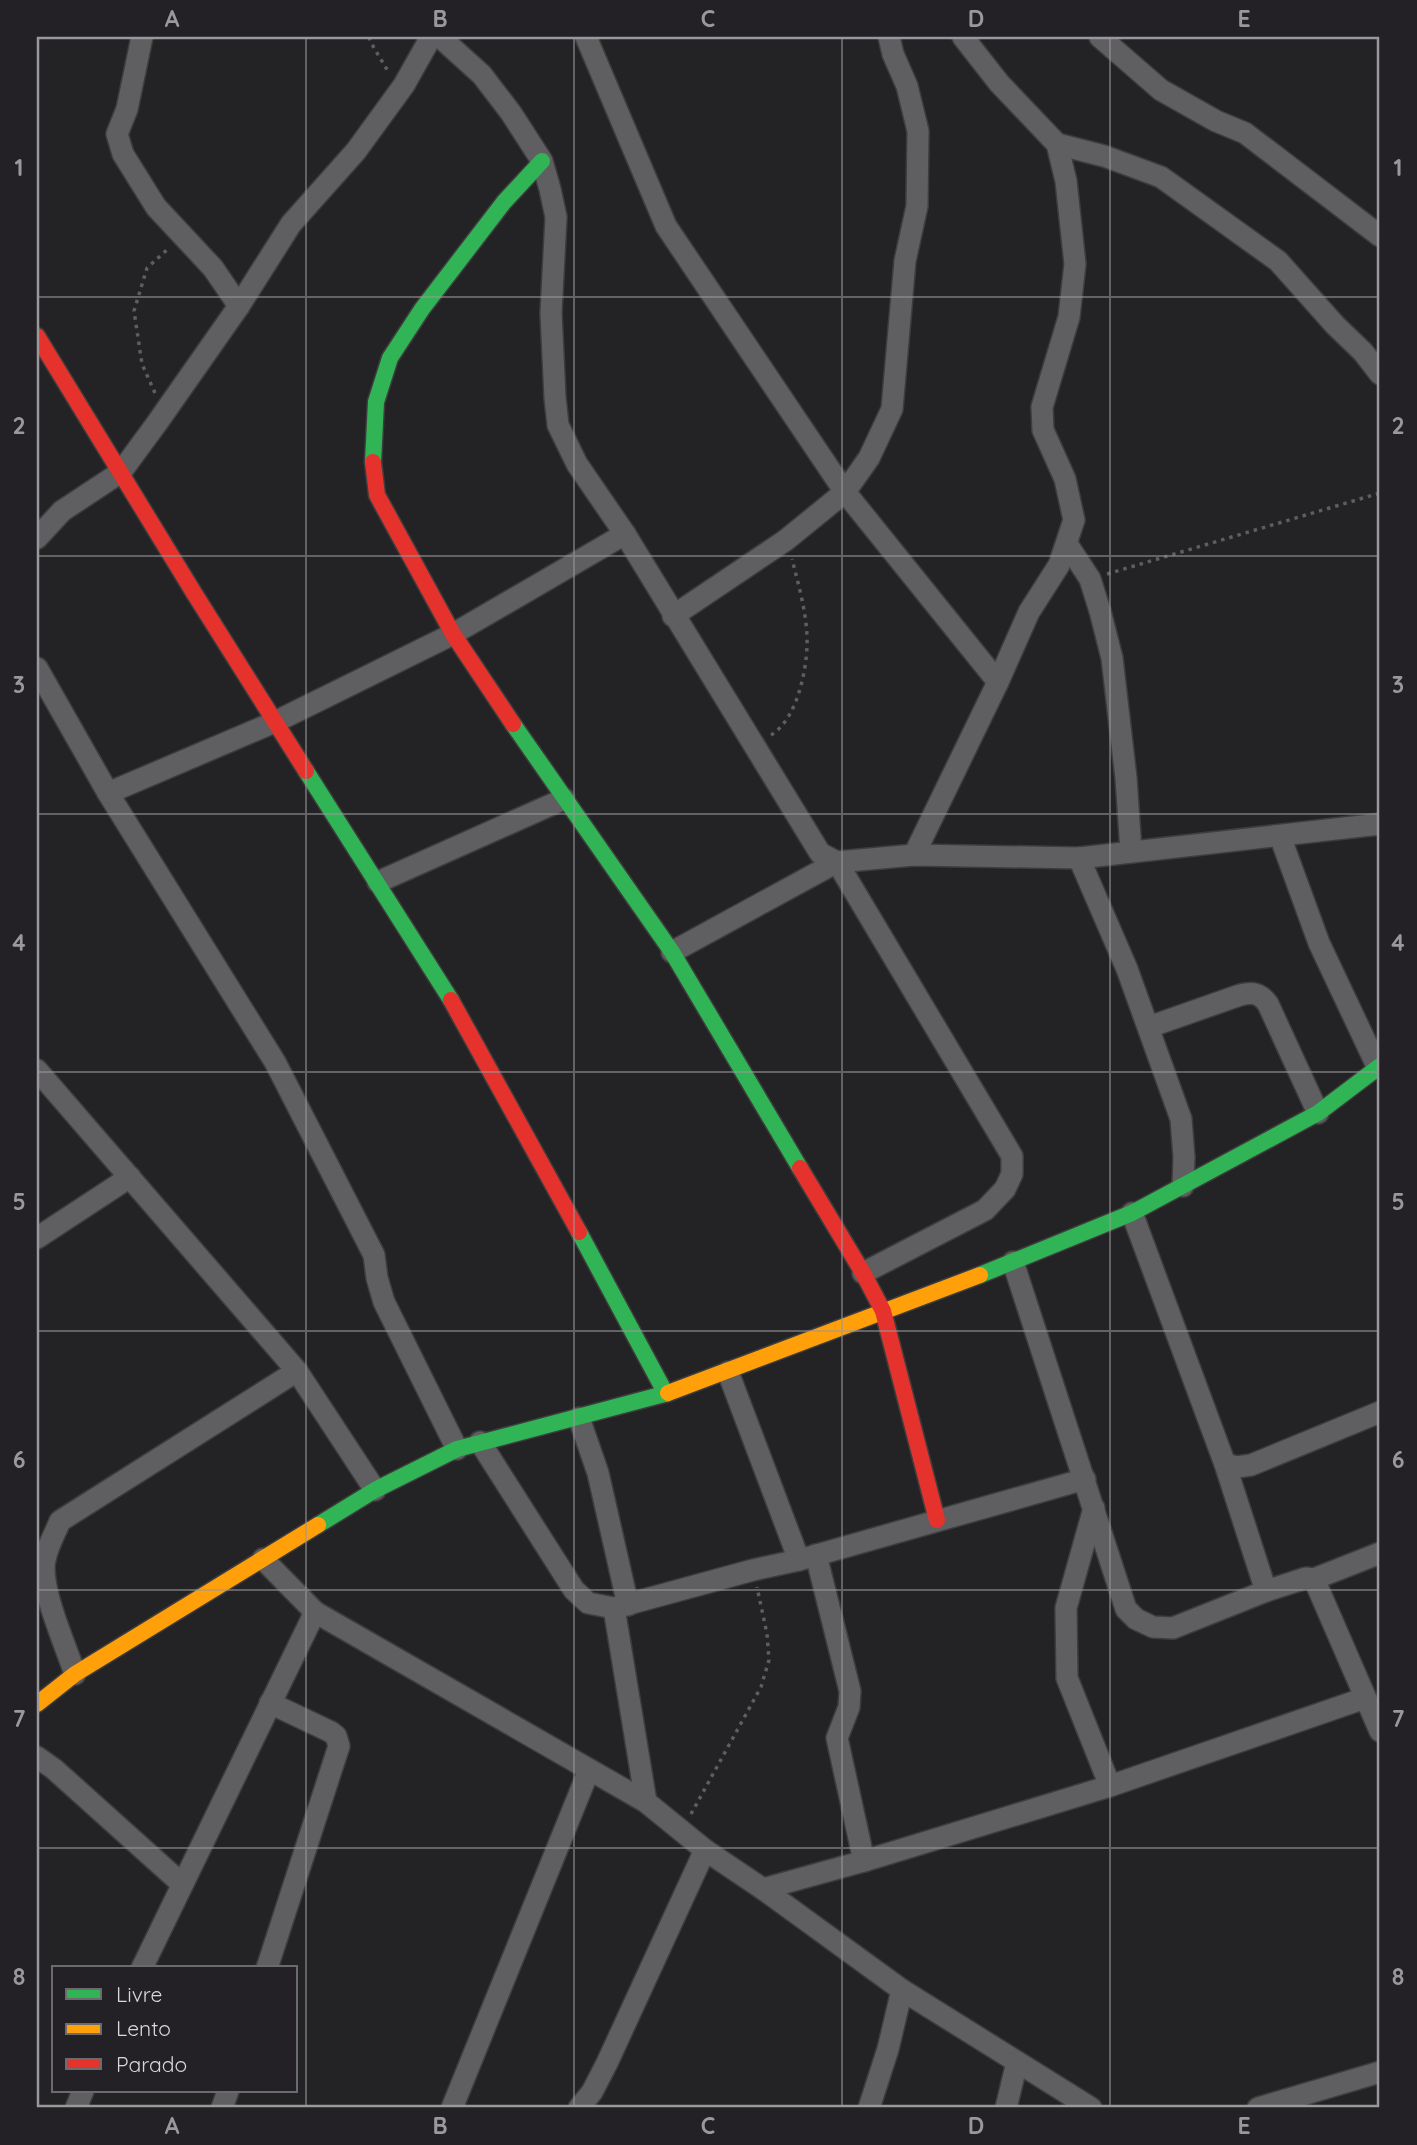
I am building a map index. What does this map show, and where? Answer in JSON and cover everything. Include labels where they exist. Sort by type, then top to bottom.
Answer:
[{"type":"street","points":[[142,37],[127,109],[117,134],[123,154],[156,207],[213,268],[239,306]]},
{"type":"street","points":[[37,538],[62,511],[121,471],[239,306],[291,224],[356,151],[404,85],[431,37]]},
{"type":"street","points":[[440,37],[482,75],[510,113],[541,161],[550,189],[556,217],[551,313],[555,398],[558,425],[577,464],[625,534],[820,853],[837,862],[1012,1156],[1012,1174],[1005,1189],[985,1210],[863,1273]]},
{"type":"street","points":[[586,37],[666,226],[845,492],[998,682]]},
{"type":"street","points":[[673,616],[786,540],[845,492],[869,458],[892,409],[905,261],[916,205],[918,131],[907,86],[893,54],[889,37]]},
{"type":"street","points":[[914,855],[1029,612],[1059,565],[1074,520],[1065,479],[1043,430],[1042,407],[1069,317],[1076,264],[1066,181],[1057,144],[999,83],[962,37]]},
{"type":"street","points":[[1100,37],[1161,89],[1216,121],[1245,133],[1380,236]]},
{"type":"street","points":[[1057,144],[1104,156],[1161,177],[1278,261],[1335,326],[1363,352],[1380,374]]},
{"type":"street","points":[[541,161],[504,202],[422,309],[390,358],[376,402],[373,463],[377,495],[453,634],[671,952],[863,1273],[883,1311],[937,1520]]},
{"type":"street","points":[[37,335],[194,593],[458,1010],[666,1394]]},
{"type":"street","points":[[108,793],[277,721],[453,634],[625,534]]},
{"type":"street","points":[[1067,544],[1090,579],[1112,658],[1126,778],[1131,852]]},
{"type":"street","points":[[37,668],[108,793],[275,1062],[374,1255],[384,1302],[457,1449]]},
{"type":"street","points":[[378,882],[564,799]]},
{"type":"street","points":[[671,952],[837,862],[914,855],[1079,858],[1380,824]]},
{"type":"street","points":[[37,1704],[75,1674],[375,1490],[457,1449],[666,1394],[1013,1262],[1132,1213],[1318,1113],[1379,1067],[1319,943],[1280,836]]},
{"type":"street","points":[[1079,858],[1127,969],[1181,1119],[1183,1186]]},
{"type":"street","points":[[1149,1027],[1240,995],[1252,992],[1262,995],[1318,1113]]},
{"type":"street","points":[[37,1070],[297,1371],[375,1490]]},
{"type":"street","points":[[37,1238],[130,1177]]},
{"type":"street","points":[[1132,1213],[1225,1464],[1266,1591]]},
{"type":"street","points":[[1013,1262],[1126,1609],[1136,1619],[1153,1627],[1172,1628],[1266,1591],[1306,1578],[1314,1579],[1380,1553]]},
{"type":"street","points":[[75,1674],[47,1591],[44,1567],[49,1545],[60,1521],[297,1371]]},
{"type":"street","points":[[727,1372],[807,1557],[850,1691],[849,1707],[837,1738],[864,1861]]},
{"type":"street","points":[[1225,1464],[1237,1467],[1251,1465],[1380,1412]]},
{"type":"street","points":[[579,1418],[598,1473],[621,1606],[646,1801]]},
{"type":"street","points":[[480,1442],[574,1590],[588,1603],[621,1606],[1085,1479]]},
{"type":"street","points":[[1094,1508],[1066,1608],[1067,1678],[1110,1786]]},
{"type":"street","points":[[263,1559],[315,1612],[646,1801],[705,1850],[902,1990],[1091,2108]]},
{"type":"street","points":[[1314,1579],[1380,1731]]},
{"type":"street","points":[[143,1966],[315,1612]]},
{"type":"street","points":[[763,1889],[1110,1786],[1365,1698]]},
{"type":"street","points":[[268,1966],[339,1746],[331,1732],[270,1703]]},
{"type":"street","points":[[37,1757],[54,1769],[182,1884]]},
{"type":"street","points":[[452,2108],[589,1770]]},
{"type":"street","points":[[579,2108],[592,2092],[607,2063],[705,1850]]},
{"type":"street","points":[[869,2108],[888,2049],[902,1990]]},
{"type":"street","points":[[1006,2108],[1017,2062]]},
{"type":"street","points":[[1258,2108],[1380,2072]]},
{"type":"street","points":[[75,2108],[83,2092]]},
{"type":"path","points":[[369,37],[387,71],[404,85]]},
{"type":"path","points":[[157,424],[155,394],[142,364],[134,311],[147,268],[183,236]]},
{"type":"path","points":[[1090,579],[1380,493]]},
{"type":"path","points":[[754,745],[778,731],[789,717],[799,695],[805,659],[807,646],[802,595],[786,540]]},
{"type":"path","points":[[681,1831],[761,1687],[769,1660],[767,1634],[753,1570]]},
{"type":"traffic: fast","points":[[373,462],[376,402],[390,358],[422,309],[504,202],[542,161]]},
{"type":"traffic: fast","points":[[513,724],[672,952],[800,1168]]},
{"type":"traffic: fast","points":[[306,771],[451,1000]]},
{"type":"traffic: fast","points":[[980,1275],[1132,1213],[1318,1113],[1380,1066]]},
{"type":"traffic: fast","points":[[579,1232],[666,1394]]},
{"type":"traffic: fast","points":[[318,1525],[375,1490],[457,1449],[668,1393]]},
{"type":"traffic: slow","points":[[668,1393],[980,1275]]},
{"type":"traffic: slow","points":[[37,1704],[75,1674],[318,1525]]},
{"type":"traffic: jam","points":[[37,336],[306,771]]},
{"type":"traffic: jam","points":[[373,462],[377,495],[453,634],[513,724]]},
{"type":"traffic: jam","points":[[451,1000],[579,1232]]},
{"type":"traffic: jam","points":[[800,1168],[883,1311],[937,1520]]}]
